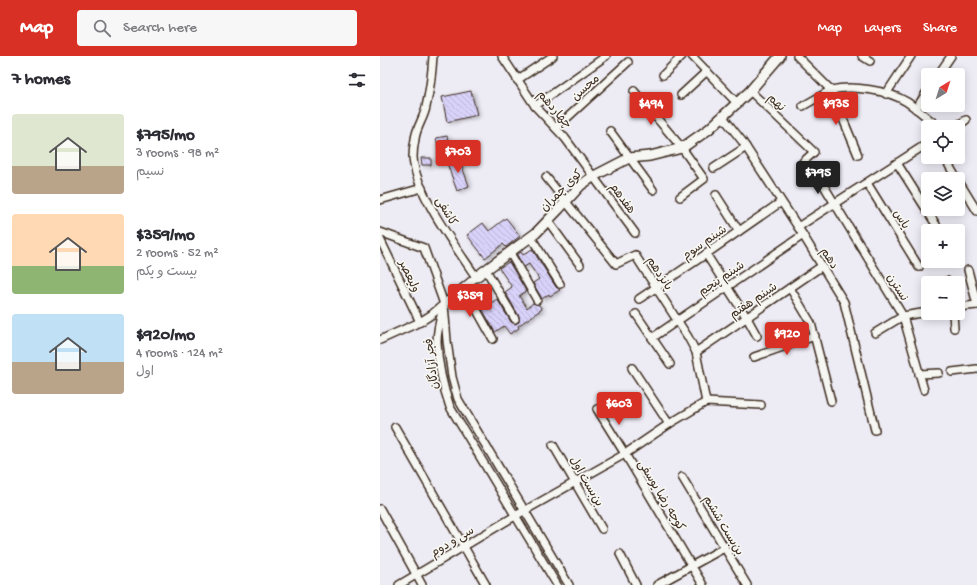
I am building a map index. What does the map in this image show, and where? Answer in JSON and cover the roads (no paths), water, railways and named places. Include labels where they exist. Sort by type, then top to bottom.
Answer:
[{"type":"main road","name":"کوی چمران","points":[[476,277],[531,237],[581,185],[594,176],[629,158],[650,156],[682,148],[738,104],[780,56]]},
{"type":"street","name":"کاشفی","points":[[433,56],[432,80],[426,108],[415,136],[413,157],[416,172],[422,188],[446,231],[476,277]]},
{"type":"street","name":"چهاردهم","points":[[502,56],[536,106],[565,138],[594,176]]},
{"type":"street","points":[[518,80],[553,56]]},
{"type":"street","points":[[536,106],[606,56]]},
{"type":"street","points":[[663,75],[682,56]]},
{"type":"street","points":[[692,56],[738,104]]},
{"type":"street","points":[[797,56],[831,90],[858,155]]},
{"type":"street","points":[[862,56],[870,61]]},
{"type":"street","points":[[886,94],[911,56]]},
{"type":"street","points":[[943,68],[951,56]]},
{"type":"street","name":"محسن","points":[[556,128],[628,62]]},
{"type":"street","points":[[681,95],[707,71]]},
{"type":"street","points":[[803,106],[831,90],[839,88],[857,88],[886,94],[906,101],[929,120]]},
{"type":"street","points":[[634,91],[682,148],[704,179],[680,197]]},
{"type":"street","name":"نهم","points":[[750,91],[814,152],[803,162]]},
{"type":"street","points":[[916,109],[921,101]]},
{"type":"street","name":"دهم","points":[[723,117],[746,147],[844,302],[875,430]]},
{"type":"street","points":[[610,131],[653,190]]},
{"type":"street","points":[[714,168],[746,147]]},
{"type":"street","points":[[798,227],[921,148]]},
{"type":"street","points":[[897,164],[936,224]]},
{"type":"street","name":"هفدهم","points":[[594,176],[635,233]]},
{"type":"street","name":"نسترن","points":[[818,176],[903,316],[924,390]]},
{"type":"street","name":"پانزدهم","points":[[546,177],[567,201],[616,264],[635,255],[678,321],[696,352],[706,402]]},
{"type":"street","name":"یاس","points":[[867,183],[919,267]]},
{"type":"street","points":[[380,200],[422,188]]},
{"type":"street","points":[[965,191],[977,211]]},
{"type":"street","points":[[716,195],[740,231]]},
{"type":"street","name":"شبنم سوم","points":[[638,299],[781,202]]},
{"type":"street","points":[[548,221],[580,265]]},
{"type":"street","points":[[380,232],[424,248],[444,304]]},
{"type":"street","name":"شبنم پنجم","points":[[652,338],[803,235]]},
{"type":"street","points":[[531,237],[560,284]]},
{"type":"street","name":"ولیعصر","points":[[380,239],[420,322]]},
{"type":"street","points":[[510,253],[537,300]]},
{"type":"street","points":[[706,254],[757,336]]},
{"type":"street","name":"شبنم هفتم","points":[[696,352],[822,266]]},
{"type":"street","points":[[486,270],[515,319]]},
{"type":"street","points":[[965,306],[977,305],[968,270]]},
{"type":"street","name":"کوی چمران","points":[[380,340],[420,322],[476,277]]},
{"type":"street","points":[[464,287],[493,339]]},
{"type":"street","points":[[790,288],[811,322],[831,401]]},
{"type":"street","name":"فجر آزادگان","points":[[444,304],[452,377],[458,399],[569,585]]},
{"type":"street","name":"فجر آزادگان","points":[[444,304],[437,341],[441,373],[450,407],[557,585]]},
{"type":"street","points":[[875,332],[903,316],[921,313]]},
{"type":"street","points":[[636,314],[670,364]]},
{"type":"street","points":[[953,320],[954,328]]},
{"type":"street","points":[[754,357],[815,336]]},
{"type":"street","points":[[437,341],[447,341]]},
{"type":"street","points":[[632,368],[668,424]]},
{"type":"street","points":[[952,372],[977,369]]},
{"type":"street","points":[[919,374],[939,373]]},
{"type":"street","points":[[597,409],[625,454],[668,424],[706,402],[761,404]]},
{"type":"street","points":[[395,427],[486,585]]},
{"type":"street","name":"بن‌بست اول","points":[[553,445],[602,529]]},
{"type":"street","name":"کوچه رضا یوسفی","points":[[525,510],[625,454],[703,585]]},
{"type":"street","name":"بن‌بست ششم","points":[[682,477],[747,585]]},
{"type":"street","points":[[380,509],[422,585]]},
{"type":"street","name":"سی و دوم","points":[[399,585],[525,510]]},
{"type":"street","points":[[657,585],[724,548]]},
{"type":"street","points":[[620,554],[636,585]]}]
